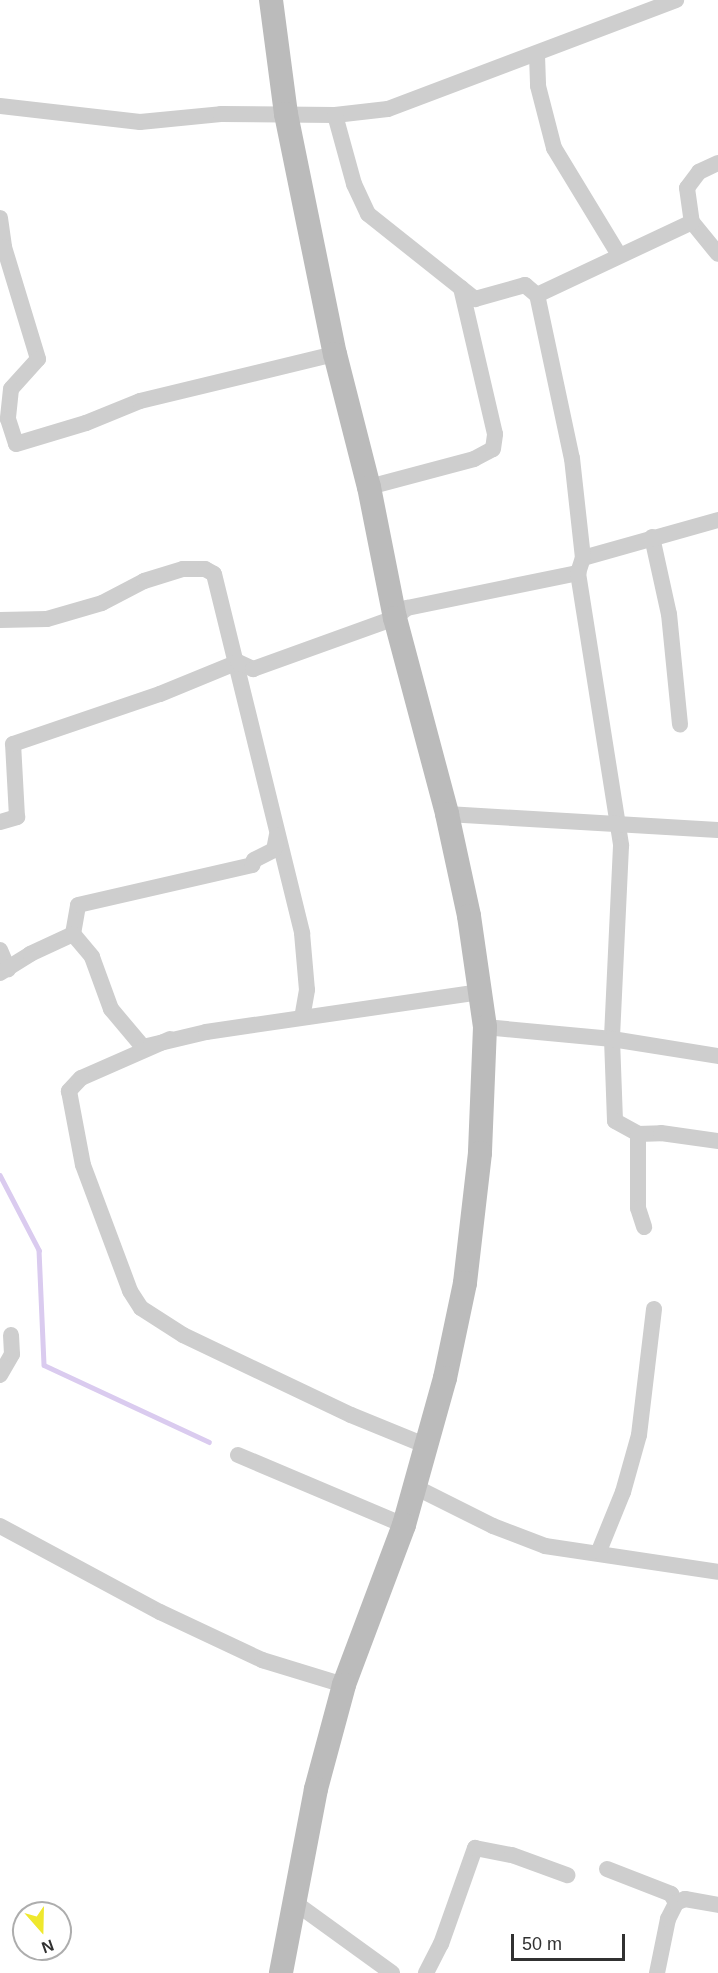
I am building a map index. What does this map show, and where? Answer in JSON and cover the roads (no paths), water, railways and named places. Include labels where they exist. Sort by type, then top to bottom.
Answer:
[{"type":"street","points":[[271,0],[286,114],[335,354],[369,488],[394,618],[447,814],[469,916],[485,1027],[480,1153],[465,1282],[427,1446],[404,1525],[344,1685],[316,1789],[281,1973]]},
{"type":"street","points":[[0,106],[140,122],[221,114],[334,115],[388,109],[537,55],[676,0]]},
{"type":"street","points":[[537,55],[538,86],[554,148],[619,255]]},
{"type":"street","points":[[334,115],[354,184],[368,214],[475,299],[525,285],[537,295],[572,459],[581,566],[621,846],[612,1039],[615,1121],[638,1134],[662,1133],[718,1141]]},
{"type":"street","points":[[718,163],[699,172],[687,188],[692,222],[718,254]]},
{"type":"street","points":[[0,219],[4,247],[38,358],[11,388],[8,418],[16,444],[86,423],[140,401],[335,354]]},
{"type":"street","points":[[537,295],[692,222]]},
{"type":"street","points":[[369,488],[474,459],[493,449],[495,434],[461,288]]},
{"type":"street","points":[[0,822],[17,817],[13,744],[160,694],[238,662],[253,669],[394,618],[407,608],[581,566],[652,537],[718,520]]},
{"type":"street","points":[[652,537],[669,614],[680,724]]},
{"type":"street","points":[[0,620],[47,619],[102,603],[144,581],[183,569],[205,569],[214,574],[220,589],[238,662],[278,831],[282,860],[302,933],[307,990],[302,1017]]},
{"type":"street","points":[[447,814],[718,830]]},
{"type":"street","points":[[252,865],[254,860],[274,850],[278,831]]},
{"type":"street","points":[[282,860],[78,905],[73,934],[92,957],[111,1009],[143,1047],[170,1039],[302,1017],[480,992]]},
{"type":"street","points":[[0,950],[4,971],[30,954],[73,934]]},
{"type":"street","points":[[307,990],[324,1015]]},
{"type":"street","points":[[485,1027],[612,1039],[718,1056]]},
{"type":"street","points":[[170,1039],[81,1078],[69,1091],[83,1165],[130,1291],[141,1308],[183,1335],[351,1415],[427,1446]]},
{"type":"street","points":[[638,1134],[638,1208],[644,1227]]},
{"type":"street","points":[[599,1551],[623,1492],[639,1435],[654,1309]]},
{"type":"street","points":[[0,1375],[12,1354],[11,1335]]},
{"type":"street","points":[[238,1455],[404,1525]]},
{"type":"street","points":[[415,1487],[493,1526],[545,1546],[599,1551],[718,1572]]},
{"type":"street","points":[[0,1526],[160,1612],[262,1660],[344,1685]]},
{"type":"street","points":[[426,1973],[441,1944],[476,1848],[512,1855],[567,1875]]},
{"type":"street","points":[[607,1869],[670,1894],[676,1903]]},
{"type":"street","points":[[657,1973],[668,1918],[676,1903],[686,1899],[718,1905]]},
{"type":"street","points":[[294,1902],[392,1973]]},
{"type":"waterway","points":[[0,1175],[39,1250],[44,1365],[209,1442]]}]
